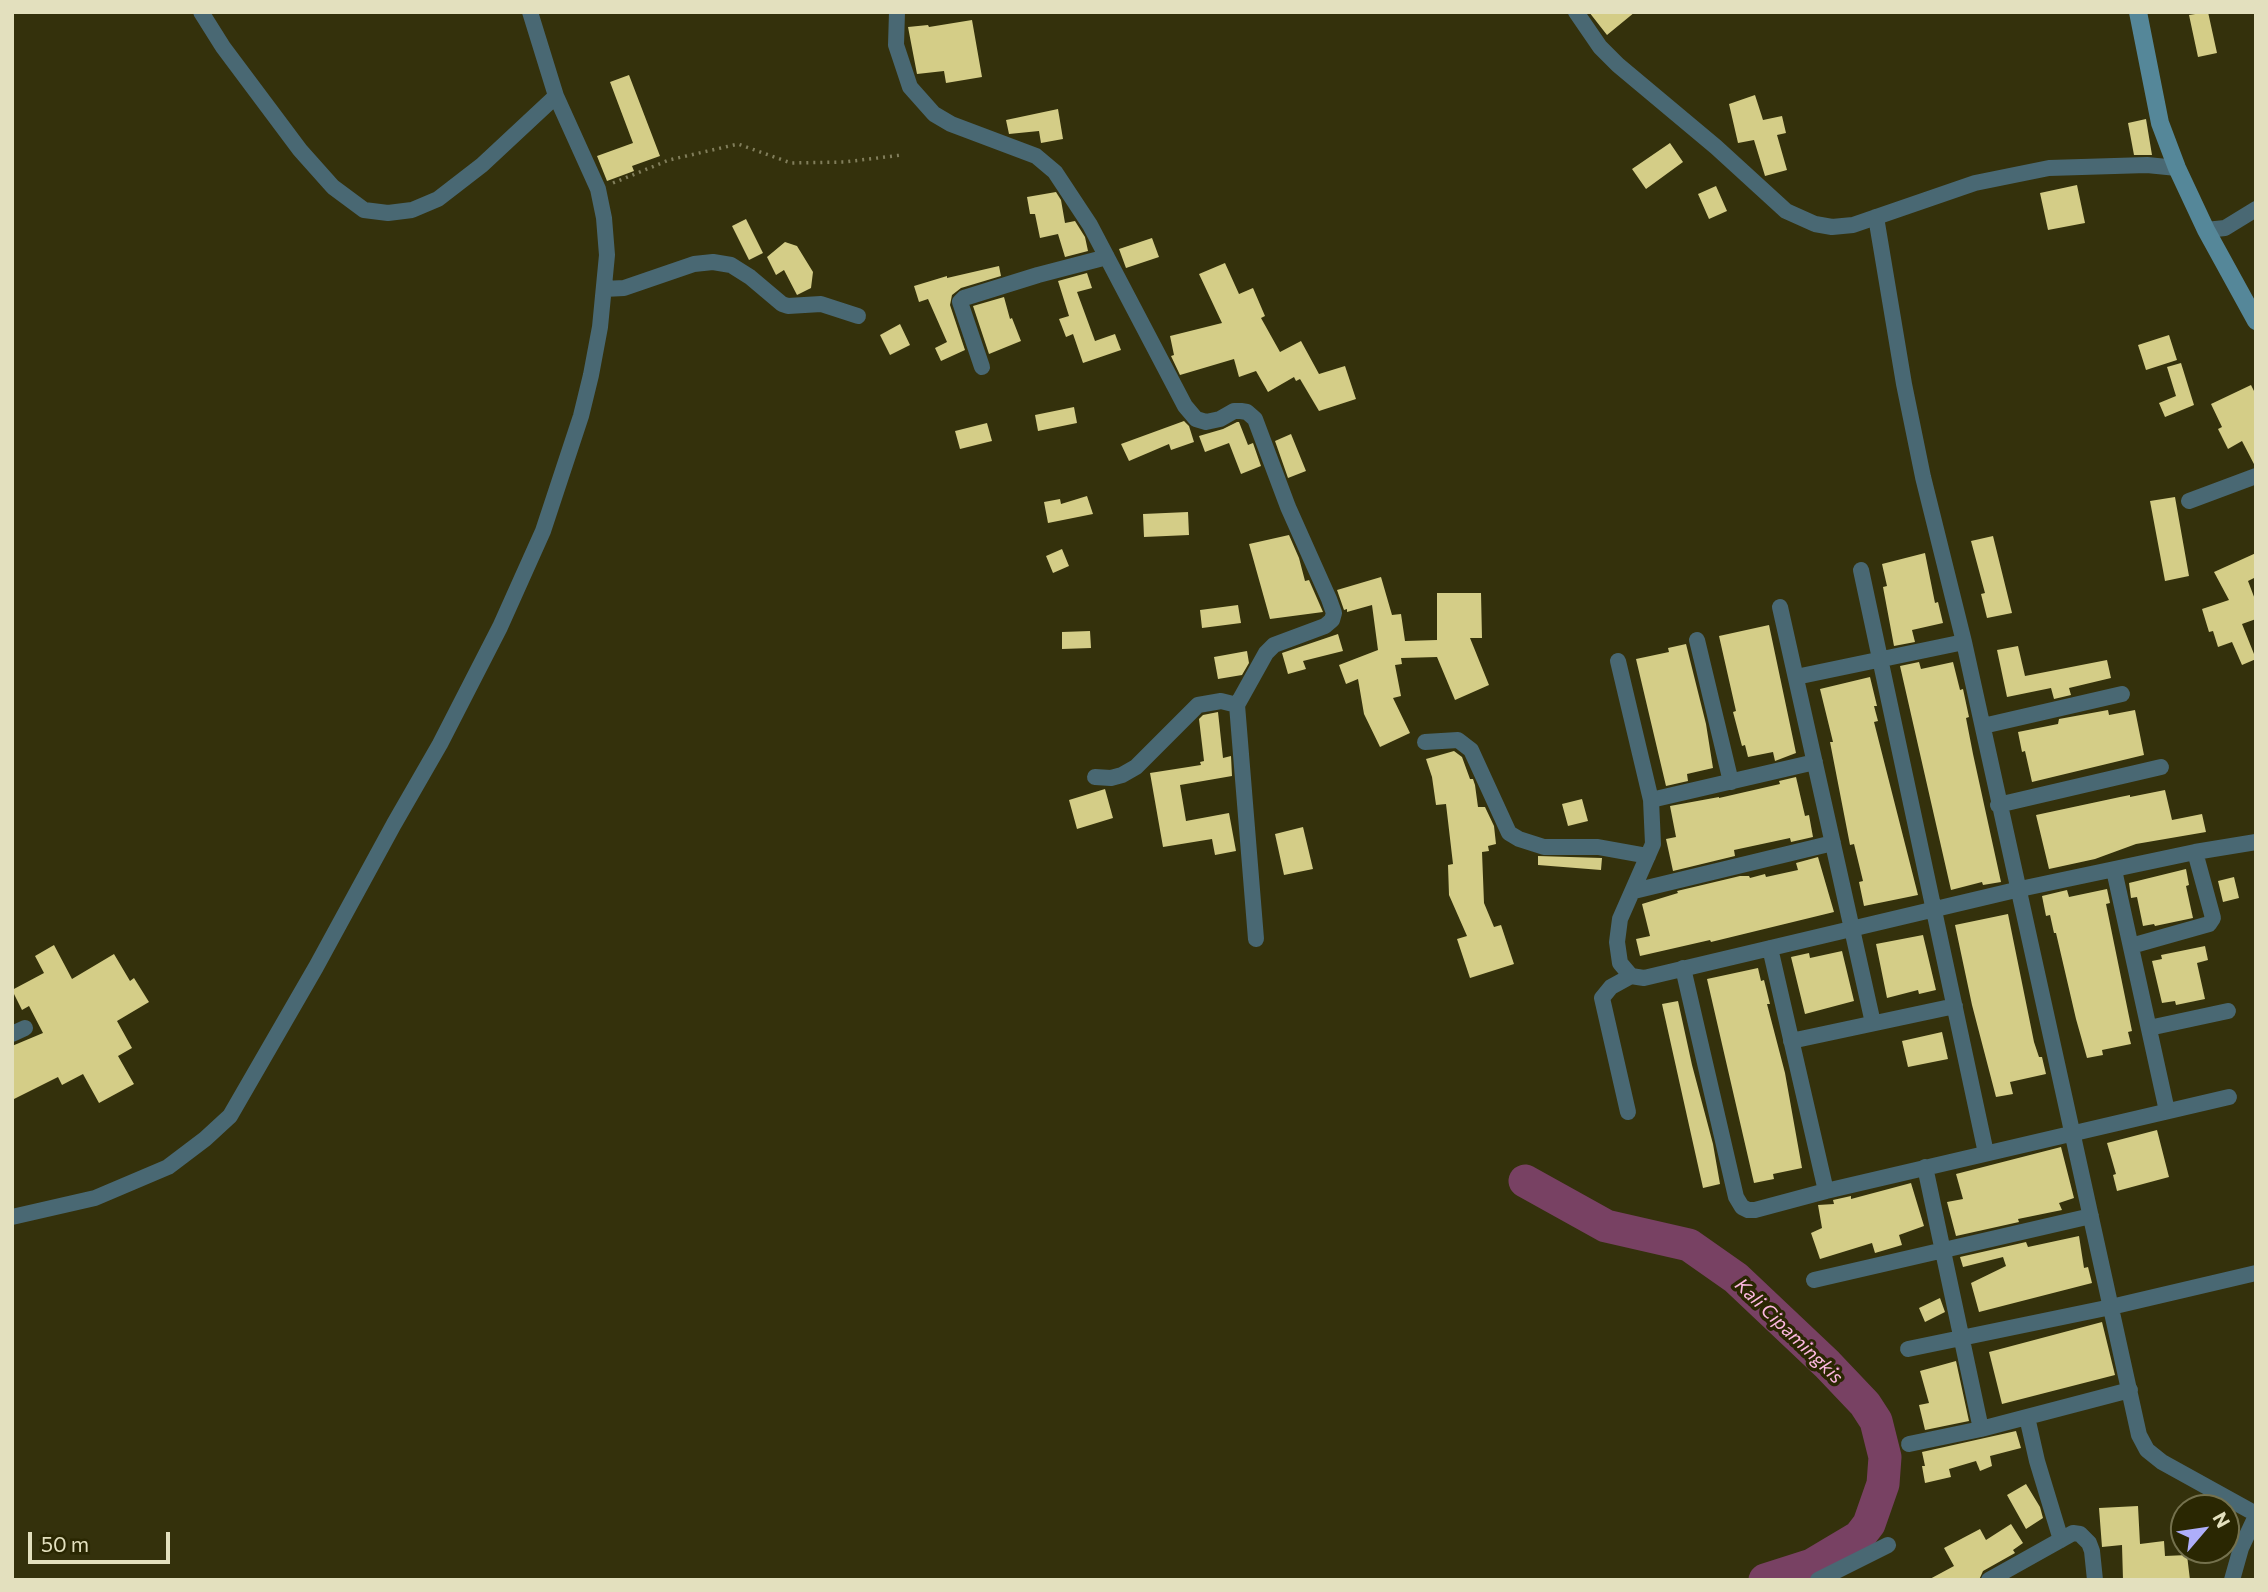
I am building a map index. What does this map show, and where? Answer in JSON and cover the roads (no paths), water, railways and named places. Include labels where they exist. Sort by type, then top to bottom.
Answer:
[{"type":"street","points":[[201,12],[223,47],[300,150],[333,187],[364,211],[388,213],[412,209],[438,199],[482,165],[556,96]]},
{"type":"street","points":[[15,1214],[95,1198],[168,1167],[230,1116],[440,744],[500,627],[538,543],[581,416],[591,375],[607,255],[598,189],[556,96],[530,12]]},
{"type":"street","points":[[897,12],[896,45],[910,87],[934,114],[951,124],[1036,156],[1055,172],[1090,225],[1185,405],[1196,419],[1206,422],[1220,419],[1234,411],[1247,412],[1255,419],[1288,507],[1334,613],[1332,620],[1325,626],[1274,645],[1266,653],[1237,705],[1256,939]]},
{"type":"street","points":[[1576,12],[1600,47],[1618,65],[1716,147],[1786,211],[1800,219],[1832,227],[1853,225],[1975,183],[2049,168],[2147,165],[2177,168]]},
{"type":"street","points":[[2138,12],[2160,123],[2177,168],[2206,230],[2256,321]]},
{"type":"street","points":[[2206,230],[2225,228],[2252,210]]},
{"type":"street","points":[[1876,217],[1904,384],[1923,477],[1964,642],[1998,805],[2020,889],[2138,1436],[2147,1450],[2180,1474],[2256,1515],[2241,1548],[2232,1580]]},
{"type":"street","points":[[982,367],[960,302],[964,298],[1107,257]]},
{"type":"street","points":[[604,289],[624,288],[694,264],[713,262],[731,265],[782,304],[788,306],[821,303],[858,316]]},
{"type":"street","points":[[2189,501],[2256,476]]},
{"type":"street","points":[[1861,570],[1986,1153]]},
{"type":"street","points":[[1780,607],[1873,1023]]},
{"type":"street","points":[[1698,640],[1731,782]]},
{"type":"street","points":[[1796,677],[1964,642]]},
{"type":"street","points":[[1618,662],[1651,800],[1653,844],[1620,919],[1616,942],[1620,963],[1631,976]]},
{"type":"street","points":[[1983,726],[2122,694]]},
{"type":"street","points":[[1095,777],[1111,778],[1136,767],[1198,705],[1221,701],[1237,705]]},
{"type":"street","points":[[1425,742],[1458,740],[1471,750],[1509,832],[1518,839],[1544,847],[1598,847],[1648,856]]},
{"type":"street","points":[[1651,800],[1815,762]]},
{"type":"street","points":[[1998,805],[2161,767]]},
{"type":"street","points":[[1628,1112],[1602,998],[1611,987],[1631,976],[1644,978],[2020,889],[2195,852],[2256,842]]},
{"type":"street","points":[[1634,891],[1833,844]]},
{"type":"street","points":[[2131,946],[2209,924],[2213,918],[2195,852]]},
{"type":"street","points":[[2114,870],[2167,1111]]},
{"type":"street","points":[[1770,948],[1825,1191]]},
{"type":"street","points":[[1683,968],[1738,1203],[1742,1207],[1755,1210],[1925,1167],[2229,1097]]},
{"type":"street","points":[[1791,1041],[1955,1006]]},
{"type":"street","points":[[2149,1028],[2228,1011]]},
{"type":"street","points":[[1925,1167],[1980,1429]]},
{"type":"street","points":[[1814,1280],[2091,1216]]},
{"type":"street","points":[[1908,1349],[2111,1307],[2256,1273]]},
{"type":"street","points":[[1909,1444],[1980,1429],[2130,1390]]},
{"type":"street","points":[[2027,1417],[2061,1540]]},
{"type":"street","points":[[1989,1580],[2073,1533],[2084,1538],[2092,1551],[2095,1580]]},
{"type":"street","points":[[1818,1580],[1888,1545]]},
{"type":"waterway","name":"Kali Cipamingkis","points":[[1525,1181],[1606,1226],[1689,1245],[1736,1278],[1827,1364],[1865,1404],[1876,1421],[1885,1457],[1883,1484],[1869,1524],[1859,1537],[1812,1565],[1765,1580]]}]
